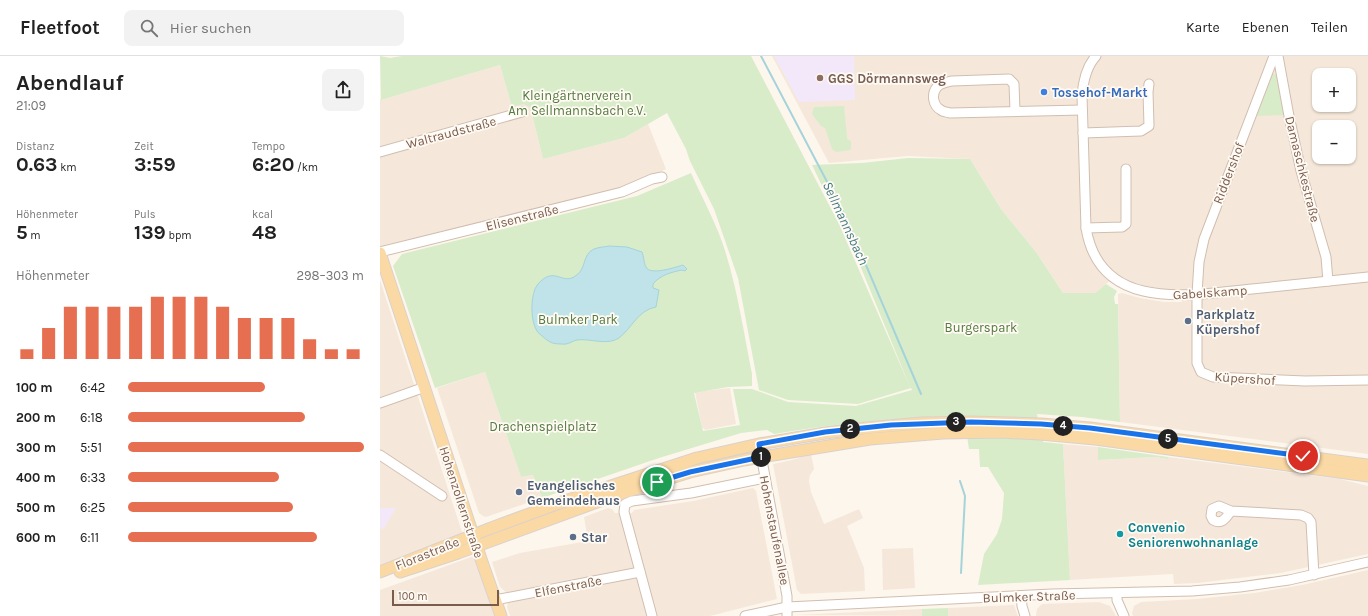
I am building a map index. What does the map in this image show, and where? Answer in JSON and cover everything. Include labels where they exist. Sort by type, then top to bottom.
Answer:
[{"type":"main road","name":"Hohenzollernstraße","points":[[380,253],[501,616]]},
{"type":"main road","name":"Florastraße","points":[[380,578],[475,540],[562,502],[664,468],[705,456],[759,444],[831,432],[891,425],[971,422],[1041,424],[1097,429],[1368,465]]},
{"type":"main road","name":"Florastraße","points":[[380,572],[475,540],[690,472],[761,457],[870,439],[943,433],[1000,432],[1040,434],[1095,439],[1368,476]]},
{"type":"street","name":"Gabelskamp","points":[[1096,56],[1084,80],[1082,110],[1086,228],[1088,240],[1096,259],[1114,278],[1130,287],[1150,293],[1176,295],[1368,277]]},
{"type":"street","name":"Riddershof","points":[[1197,294],[1199,262],[1204,239],[1274,56]]},
{"type":"street","name":"Damaschkestraße","points":[[1278,56],[1301,171],[1326,257],[1328,281]]},
{"type":"street","points":[[1015,111],[1014,84],[1009,79],[952,81],[937,87],[934,94],[934,101],[937,107],[942,111],[950,113],[1082,110]]},
{"type":"street","points":[[1083,132],[1141,130],[1148,126],[1149,84]]},
{"type":"street","name":"Waltraudstraße","points":[[380,152],[522,112]]},
{"type":"street","points":[[1086,228],[1122,227],[1126,224],[1126,169]]},
{"type":"street","name":"Elisenstraße","points":[[380,253],[622,192],[652,179],[662,177]]},
{"type":"street","name":"Küpershof","points":[[1197,294],[1197,363],[1201,372],[1206,375],[1213,377],[1263,380],[1368,380]]},
{"type":"street","points":[[380,402],[425,387]]},
{"type":"street","name":"Hohenstaufenallee","points":[[759,444],[787,596],[787,611]]},
{"type":"street","points":[[380,455],[442,496]]},
{"type":"street","points":[[652,616],[624,512],[625,504],[632,501],[765,478]]},
{"type":"street","points":[[1231,511],[1305,516],[1310,522],[1314,575]]},
{"type":"street","name":"Bulmker Straße","points":[[745,616],[787,611],[1021,596],[1165,593],[1213,590],[1265,584],[1314,575],[1368,562]]},
{"type":"street","name":"Elfenstraße","points":[[495,600],[640,572]]},
{"type":"street","points":[[1117,593],[1117,600],[1124,616]]},
{"type":"street","points":[[1021,596],[1025,616]]},
{"type":"shaded area","points":[[772,56],[1368,56],[1368,454],[1120,422],[1118,294],[1122,293],[1164,302],[1182,302],[1182,289],[1163,289],[1142,285],[1131,282],[1118,274],[1095,293],[1063,293],[1036,252],[1001,209],[970,159],[908,156],[829,163]]},
{"type":"shaded area","name":"GGS Dörmannsweg","points":[[774,56],[854,56],[855,100],[799,102]]},
{"type":"shaded area","points":[[500,65],[512,106],[524,103],[529,107],[543,159],[624,138],[648,124],[666,169],[622,189],[380,251],[380,98],[381,100]]},
{"type":"shaded area","points":[[380,280],[463,535],[380,565]]},
{"type":"shaded area","points":[[485,372],[521,477],[533,475],[542,498],[486,517],[479,513],[437,388]]},
{"type":"shaded area","points":[[730,388],[736,424],[705,430],[702,427],[695,392]]},
{"type":"shaded area","points":[[1063,444],[1098,447],[1098,460],[1155,457],[1168,459],[1168,457],[1340,479],[1368,486],[1368,554],[1281,573],[1198,583],[1174,584],[1173,574],[1070,580]]},
{"type":"shaded area","points":[[811,454],[814,469],[810,475],[809,481],[811,492],[824,524],[859,509],[863,518],[847,526],[864,568],[865,591],[801,594],[797,590],[773,464]]},
{"type":"shaded area","points":[[753,488],[756,491],[777,599],[710,616],[510,616],[507,607],[506,592],[500,587],[492,562],[520,553],[588,541],[584,517],[608,508],[612,509],[615,513],[632,513],[634,510],[693,501]]},
{"type":"shaded area","points":[[380,508],[396,508],[384,528],[380,529]]},
{"type":"shaded area","points":[[913,548],[915,588],[883,590],[882,549]]},
{"type":"shaded area","points":[[474,556],[494,616],[380,616],[380,590]]},
{"type":"shaded area","points":[[1368,570],[1368,616],[1133,616],[1132,613],[1134,606],[1141,602],[1197,599],[1254,593],[1302,585]]},
{"type":"shaded area","points":[[1099,602],[1110,606],[1116,616],[1036,616],[1037,609],[1042,604]]},
{"type":"shaded area","points":[[1014,605],[1018,616],[948,616],[948,608]]},
{"type":"shaded area","points":[[922,609],[922,616],[795,615]]},
{"type":"green space","points":[[380,56],[390,58],[402,56],[751,56],[839,224],[910,387],[859,263],[812,165],[862,163],[908,158],[970,159],[1001,209],[1036,252],[1063,293],[1095,293],[1106,284],[1117,291],[1114,297],[1115,304],[1118,304],[1120,422],[1082,417],[1037,414],[1043,442],[1063,444],[1070,580],[978,585],[984,554],[997,534],[1002,519],[1004,493],[988,467],[980,467],[979,449],[969,449],[964,415],[869,422],[774,434],[767,430],[741,433],[659,458],[542,498],[533,475],[521,477],[485,372],[435,388],[393,266],[402,254],[637,196],[691,173],[715,223],[723,244],[737,299],[752,374],[752,386],[728,387],[694,393],[703,431],[740,425],[733,389],[752,389],[788,402],[856,406],[912,390],[911,388],[858,404],[788,400],[759,390],[738,278],[714,209],[690,161],[686,149],[667,113],[624,138],[543,159],[529,107],[524,104],[512,107],[500,65],[381,100]]},
{"type":"green space","points":[[1271,73],[1278,75],[1287,115],[1253,116]]},
{"type":"green space","points":[[844,106],[847,139],[851,141],[851,150],[836,152],[832,149],[825,128],[821,126],[812,114],[814,107]]},
{"type":"green space","points":[[1098,447],[1168,457],[1168,459],[1155,457],[1098,460]]},
{"type":"green space","points":[[948,608],[948,616],[922,616],[922,609]]},
{"type":"water","points":[[609,246],[627,247],[642,252],[645,266],[648,270],[658,271],[683,265],[687,269],[685,271],[682,270],[666,274],[653,284],[653,288],[659,290],[656,307],[640,315],[619,338],[604,342],[577,340],[564,344],[555,344],[548,341],[537,332],[533,321],[532,300],[535,288],[549,276],[565,279],[574,277],[581,270],[587,255],[590,252],[596,248]]},
{"type":"waterway","name":"Sellmannsbach","points":[[761,56],[845,216],[921,394]]},
{"type":"waterway","name":"Sellmannsbach","points":[[960,481],[965,496],[961,573]]},
{"type":"place","name":"GGS Dörmannsweg","points":[[820,78]]},
{"type":"place","name":"Tossehof-Markt","points":[[1044,92]]},
{"type":"place","name":"Parkplatz Küpershof","points":[[1188,321]]},
{"type":"place","name":"Evangelisches Gemeindehaus","points":[[519,492]]},
{"type":"place","name":"Convenio Seniorenwohnanlage","points":[[1120,534]]},
{"type":"place","name":"Star","points":[[573,537]]},
{"type":"route","points":[[657,482],[690,472],[761,457],[759,444],[836,431],[922,423],[971,422],[1041,424],[1090,428],[1303,456]]},
{"type":"park label","name":"Kleingärtnerverein Am Sellmannsbach e.V.","points":[[577,102]]},
{"type":"park label","name":"Bulmker Park","points":[[578,319]]},
{"type":"park label","name":"Burgerspark","points":[[981,327]]},
{"type":"park label","name":"Drachenspielplatz","points":[[543,426]]}]
